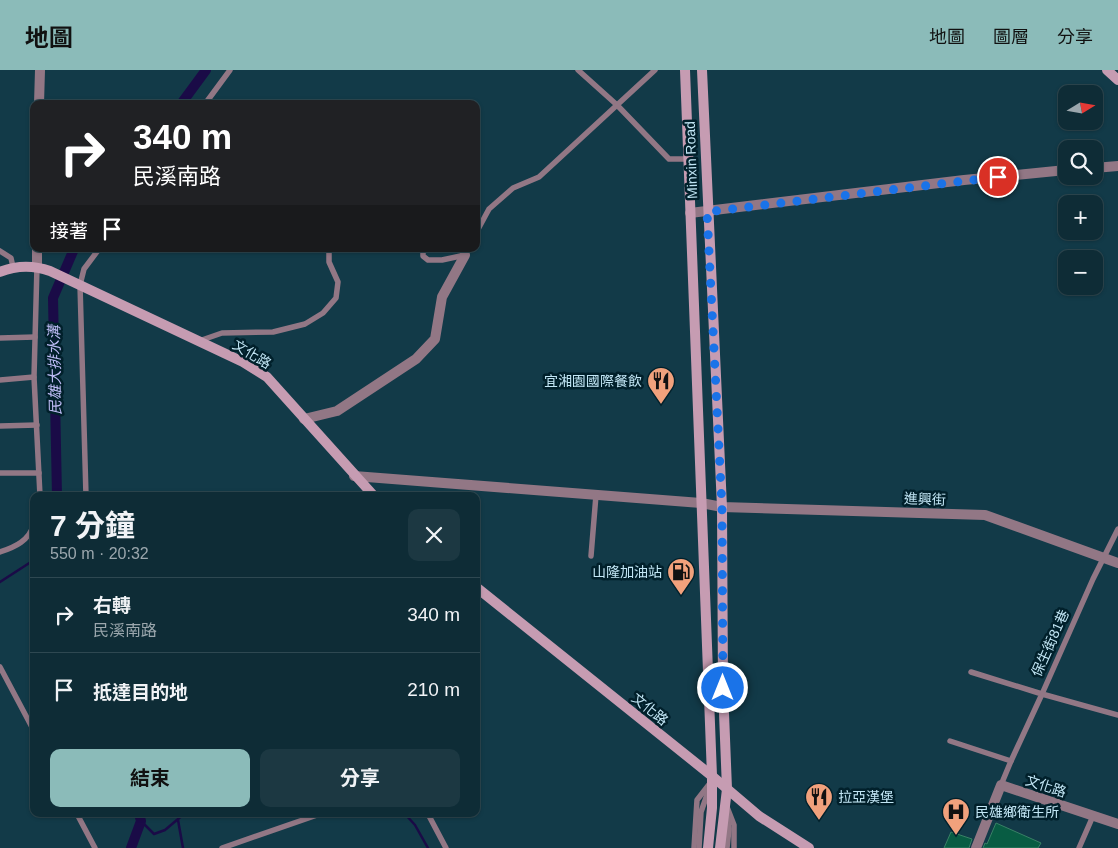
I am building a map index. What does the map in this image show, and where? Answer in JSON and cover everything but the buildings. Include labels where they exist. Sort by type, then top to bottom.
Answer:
[{"type":"main road","name":"Minxin Road","points":[[685,70],[712,808],[701,847]]},
{"type":"main road","name":"Minxin Road","points":[[702,70],[722,507],[723,688],[727,789],[720,848]]},
{"type":"main road","points":[[1107,70],[1118,80]]},
{"type":"main road","points":[[0,272],[13,267],[37,266]]},
{"type":"main road","name":"文化路","points":[[37,266],[243,362],[266,377],[370,492]]},
{"type":"main road","name":"文化路","points":[[480,590],[711,779],[727,789],[759,816],[809,848]]},
{"type":"street","points":[[39,100],[40,70]]},
{"type":"street","points":[[1103,167],[1118,166]]},
{"type":"street","points":[[690,213],[954,181],[1058,171]]},
{"type":"street","points":[[37,252],[37,266]]},
{"type":"street","points":[[304,419],[337,411],[416,359],[435,340],[442,297],[466,252]]},
{"type":"street","name":"進興街","points":[[354,476],[701,503],[722,507],[984,515],[1118,563]]},
{"type":"street","points":[[976,848],[1001,785]]},
{"type":"street","name":"文化路","points":[[1001,785],[1118,824]]},
{"type":"lane","points":[[208,100],[230,70]]},
{"type":"lane","points":[[578,70],[617,105],[669,159],[688,159]]},
{"type":"lane","points":[[480,226],[489,209],[513,188],[539,177],[656,70]]},
{"type":"lane","points":[[0,251],[11,258],[13,267]]},
{"type":"lane","points":[[86,492],[80,285],[84,269],[97,252]]},
{"type":"lane","points":[[199,341],[222,332],[273,332],[285,330],[305,324],[323,313],[336,298],[338,282],[329,262],[330,252]]},
{"type":"lane","points":[[423,252],[423,256],[428,260],[442,260],[466,252]]},
{"type":"lane","points":[[37,266],[34,378],[40,492]]},
{"type":"lane","points":[[0,338],[34,337]]},
{"type":"lane","points":[[0,380],[34,378]]},
{"type":"lane","points":[[0,426],[37,424]]},
{"type":"lane","points":[[0,473],[39,473]]},
{"type":"lane","points":[[591,556],[596,495]]},
{"type":"lane","name":"保生街81巷","points":[[1118,529],[1092,579],[1042,694],[1118,715]]},
{"type":"lane","points":[[0,552],[17,546],[30,533]]},
{"type":"lane","points":[[0,667],[30,723]]},
{"type":"lane","points":[[971,672],[1042,694],[1001,785]]},
{"type":"lane","points":[[950,741],[1011,762]]},
{"type":"lane","points":[[701,847],[698,800],[711,779]]},
{"type":"lane","points":[[726,805],[729,829],[727,848]]},
{"type":"lane","points":[[726,805],[734,825],[734,848]]},
{"type":"lane","points":[[1079,848],[1093,816]]},
{"type":"lane","points":[[79,817],[95,848]]},
{"type":"lane","points":[[222,848],[311,817]]},
{"type":"lane","points":[[430,817],[446,848]]},
{"type":"waterway","name":"民雄大排水溝","points":[[184,100],[206,70]]},
{"type":"waterway","name":"民雄大排水溝","points":[[57,492],[53,298],[73,252]]},
{"type":"waterway","points":[[0,582],[30,563]]},
{"type":"waterway","name":"民雄大排水溝","points":[[131,848],[141,821],[140,817]]},
{"type":"waterway","points":[[141,821],[154,834],[165,830],[180,817]]},
{"type":"waterway","points":[[408,817],[415,825],[428,848]]},
{"type":"waterway","points":[[178,820],[183,848]]},
{"type":"place","name":"宜湘園國際餐飲","points":[[661,405]]},
{"type":"place","name":"山隆加油站","points":[[681,596]]},
{"type":"place","name":"拉亞漢堡","points":[[819,821]]},
{"type":"place","name":"民雄鄉衛生所","points":[[956,836]]},
{"type":"route","points":[[723,688],[722,507],[707,212],[998,177]]}]
